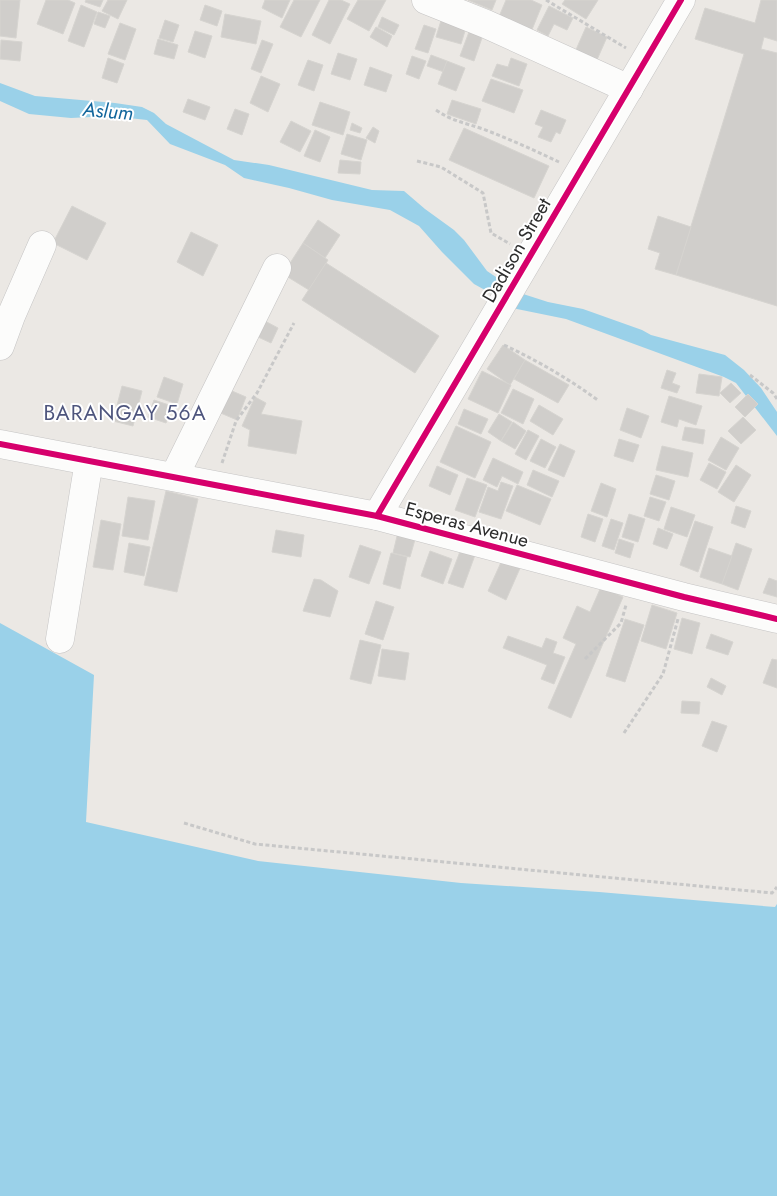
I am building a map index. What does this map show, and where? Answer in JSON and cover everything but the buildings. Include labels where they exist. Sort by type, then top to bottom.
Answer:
[{"type":"street","points":[[426,0],[486,24],[629,89]]},
{"type":"street","name":"Dadison Street","points":[[377,516],[681,0]]},
{"type":"street","points":[[0,346],[42,245]]},
{"type":"street","points":[[174,477],[276,268]]},
{"type":"street","name":"Esperas Avenue","points":[[0,444],[377,516],[684,597],[777,618]]},
{"type":"street","points":[[60,639],[89,461]]},
{"type":"path","points":[[546,0],[646,60]]},
{"type":"path","points":[[436,110],[447,118],[481,128],[523,144],[580,172]]},
{"type":"path","points":[[417,161],[441,167],[483,194],[491,233],[530,256]]},
{"type":"path","points":[[215,484],[236,421],[257,393],[294,323]]},
{"type":"path","points":[[483,336],[528,357],[573,382],[599,401]]},
{"type":"path","points":[[750,375],[773,392],[777,399]]},
{"type":"path","points":[[585,658],[621,623],[633,583]]},
{"type":"path","points":[[624,733],[664,674],[684,597]]},
{"type":"path","points":[[184,823],[255,844],[772,893],[777,887]]},
{"type":"water","name":"Aslum","points":[[0,83],[35,96],[142,107],[154,113],[166,124],[234,160],[269,165],[372,190],[404,191],[454,230],[464,240],[487,271],[502,281],[494,295],[474,284],[419,226],[390,210],[332,200],[244,178],[225,165],[170,144],[147,120],[111,116],[71,118],[29,114],[0,101]]},
{"type":"water","points":[[520,293],[548,302],[583,309],[651,335],[725,355],[744,370],[761,388],[777,412],[777,436],[736,383],[566,319],[512,308]]},
{"type":"water","points":[[0,623],[94,675],[86,822],[258,861],[461,883],[599,892],[775,907],[777,904],[777,1196],[0,1196]]},
{"type":"cycle path","points":[[377,516],[681,0]]},
{"type":"cycle path","points":[[0,444],[377,516],[684,597],[777,619]]},
{"type":"district","name":"BARANGAY 56A","points":[[125,413]]}]
